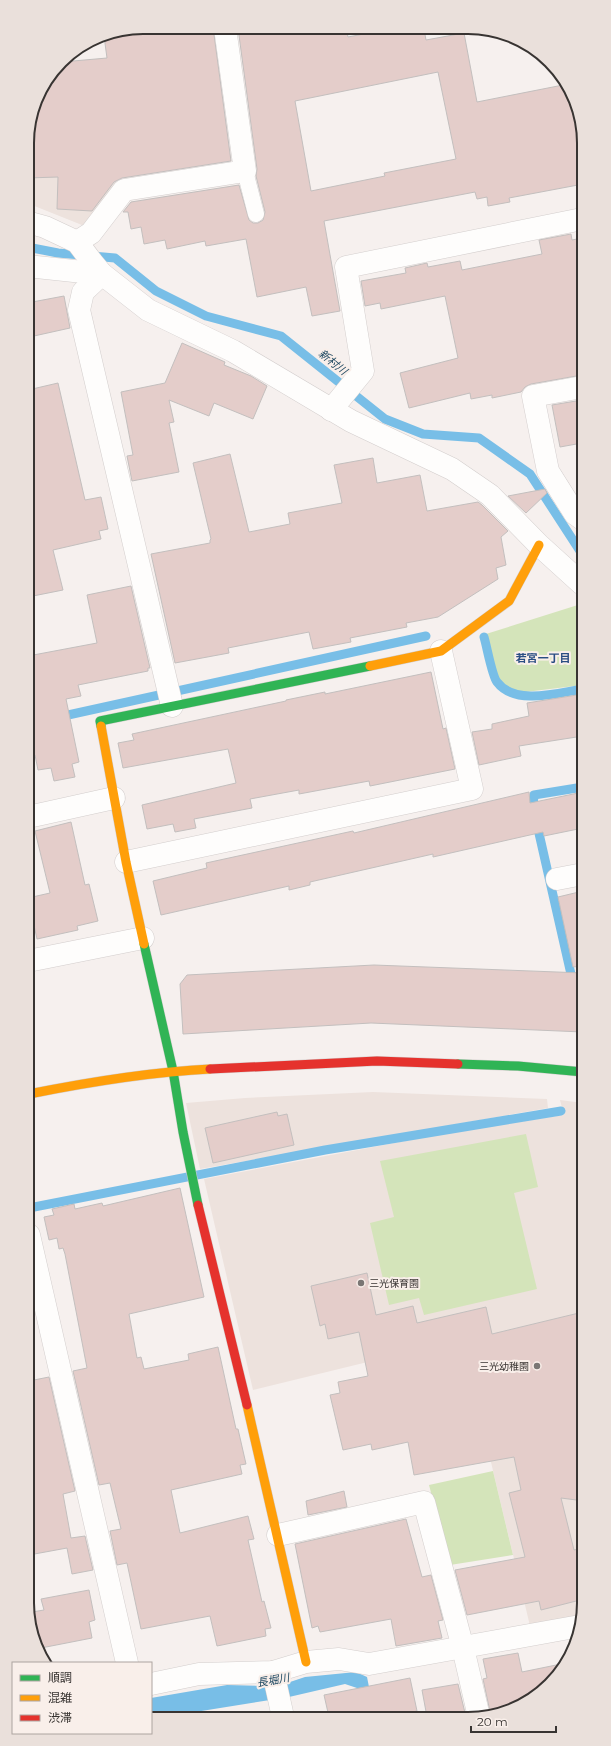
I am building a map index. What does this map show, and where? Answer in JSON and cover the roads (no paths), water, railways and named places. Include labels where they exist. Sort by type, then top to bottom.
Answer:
[{"type":"street","points":[[77,242],[91,233],[124,190],[245,171],[226,34]]},
{"type":"street","points":[[331,410],[363,371],[346,267],[577,220]]},
{"type":"street","points":[[34,224],[45,227],[77,242],[97,268],[148,310],[233,351],[351,421],[452,469],[490,495],[539,545],[577,579]]},
{"type":"street","points":[[34,266],[97,268]]},
{"type":"street","points":[[97,268],[83,292],[79,310],[169,696]]},
{"type":"street","points":[[577,388],[533,396],[548,471],[577,515]]},
{"type":"street","points":[[306,1662],[278,1535],[194,1182],[176,1097],[173,1071],[126,862],[100,721],[169,696],[441,651],[509,601],[539,545]]},
{"type":"street","points":[[126,862],[472,789],[441,651]]},
{"type":"street","points":[[34,816],[114,798]]},
{"type":"street","points":[[557,879],[577,875]]},
{"type":"street","points":[[34,960],[144,938]]},
{"type":"street","points":[[34,1093],[63,1087],[173,1071],[377,1061],[518,1066],[577,1071]]},
{"type":"street","points":[[34,1257],[127,1662]]},
{"type":"street","points":[[278,1535],[424,1502],[463,1648],[478,1712]]},
{"type":"street","points":[[152,1684],[199,1674],[273,1672],[306,1662],[339,1659],[369,1664],[574,1627]]},
{"type":"street","points":[[273,1672],[282,1712]]},
{"type":"lane","points":[[245,171],[256,214]]},
{"type":"water","points":[[356,1672],[367,1677],[374,1712],[361,1712],[357,1688],[345,1684],[289,1697],[195,1712],[152,1712],[152,1698],[227,1685],[262,1686],[287,1683],[305,1677]]},
{"type":"waterway","name":"新村川","points":[[34,248],[58,253],[115,258],[156,291],[206,316],[281,336],[385,419],[423,434],[479,438],[530,474],[577,546]]},
{"type":"waterway","points":[[59,717],[426,636]]},
{"type":"waterway","points":[[484,637],[495,679],[505,689],[515,694],[526,696],[550,695],[577,690]]},
{"type":"waterway","points":[[573,983],[533,807],[534,795],[577,788]]},
{"type":"waterway","points":[[34,1207],[325,1150],[561,1111]]},
{"type":"place","name":"三光保育園","points":[[361,1283]]},
{"type":"place","name":"三光幼稚園","points":[[537,1366]]},
{"type":"district","name":"若宮一丁目","points":[[543,658]]},
{"type":"water label","name":"長堀川","points":[[273,1680]]}]
